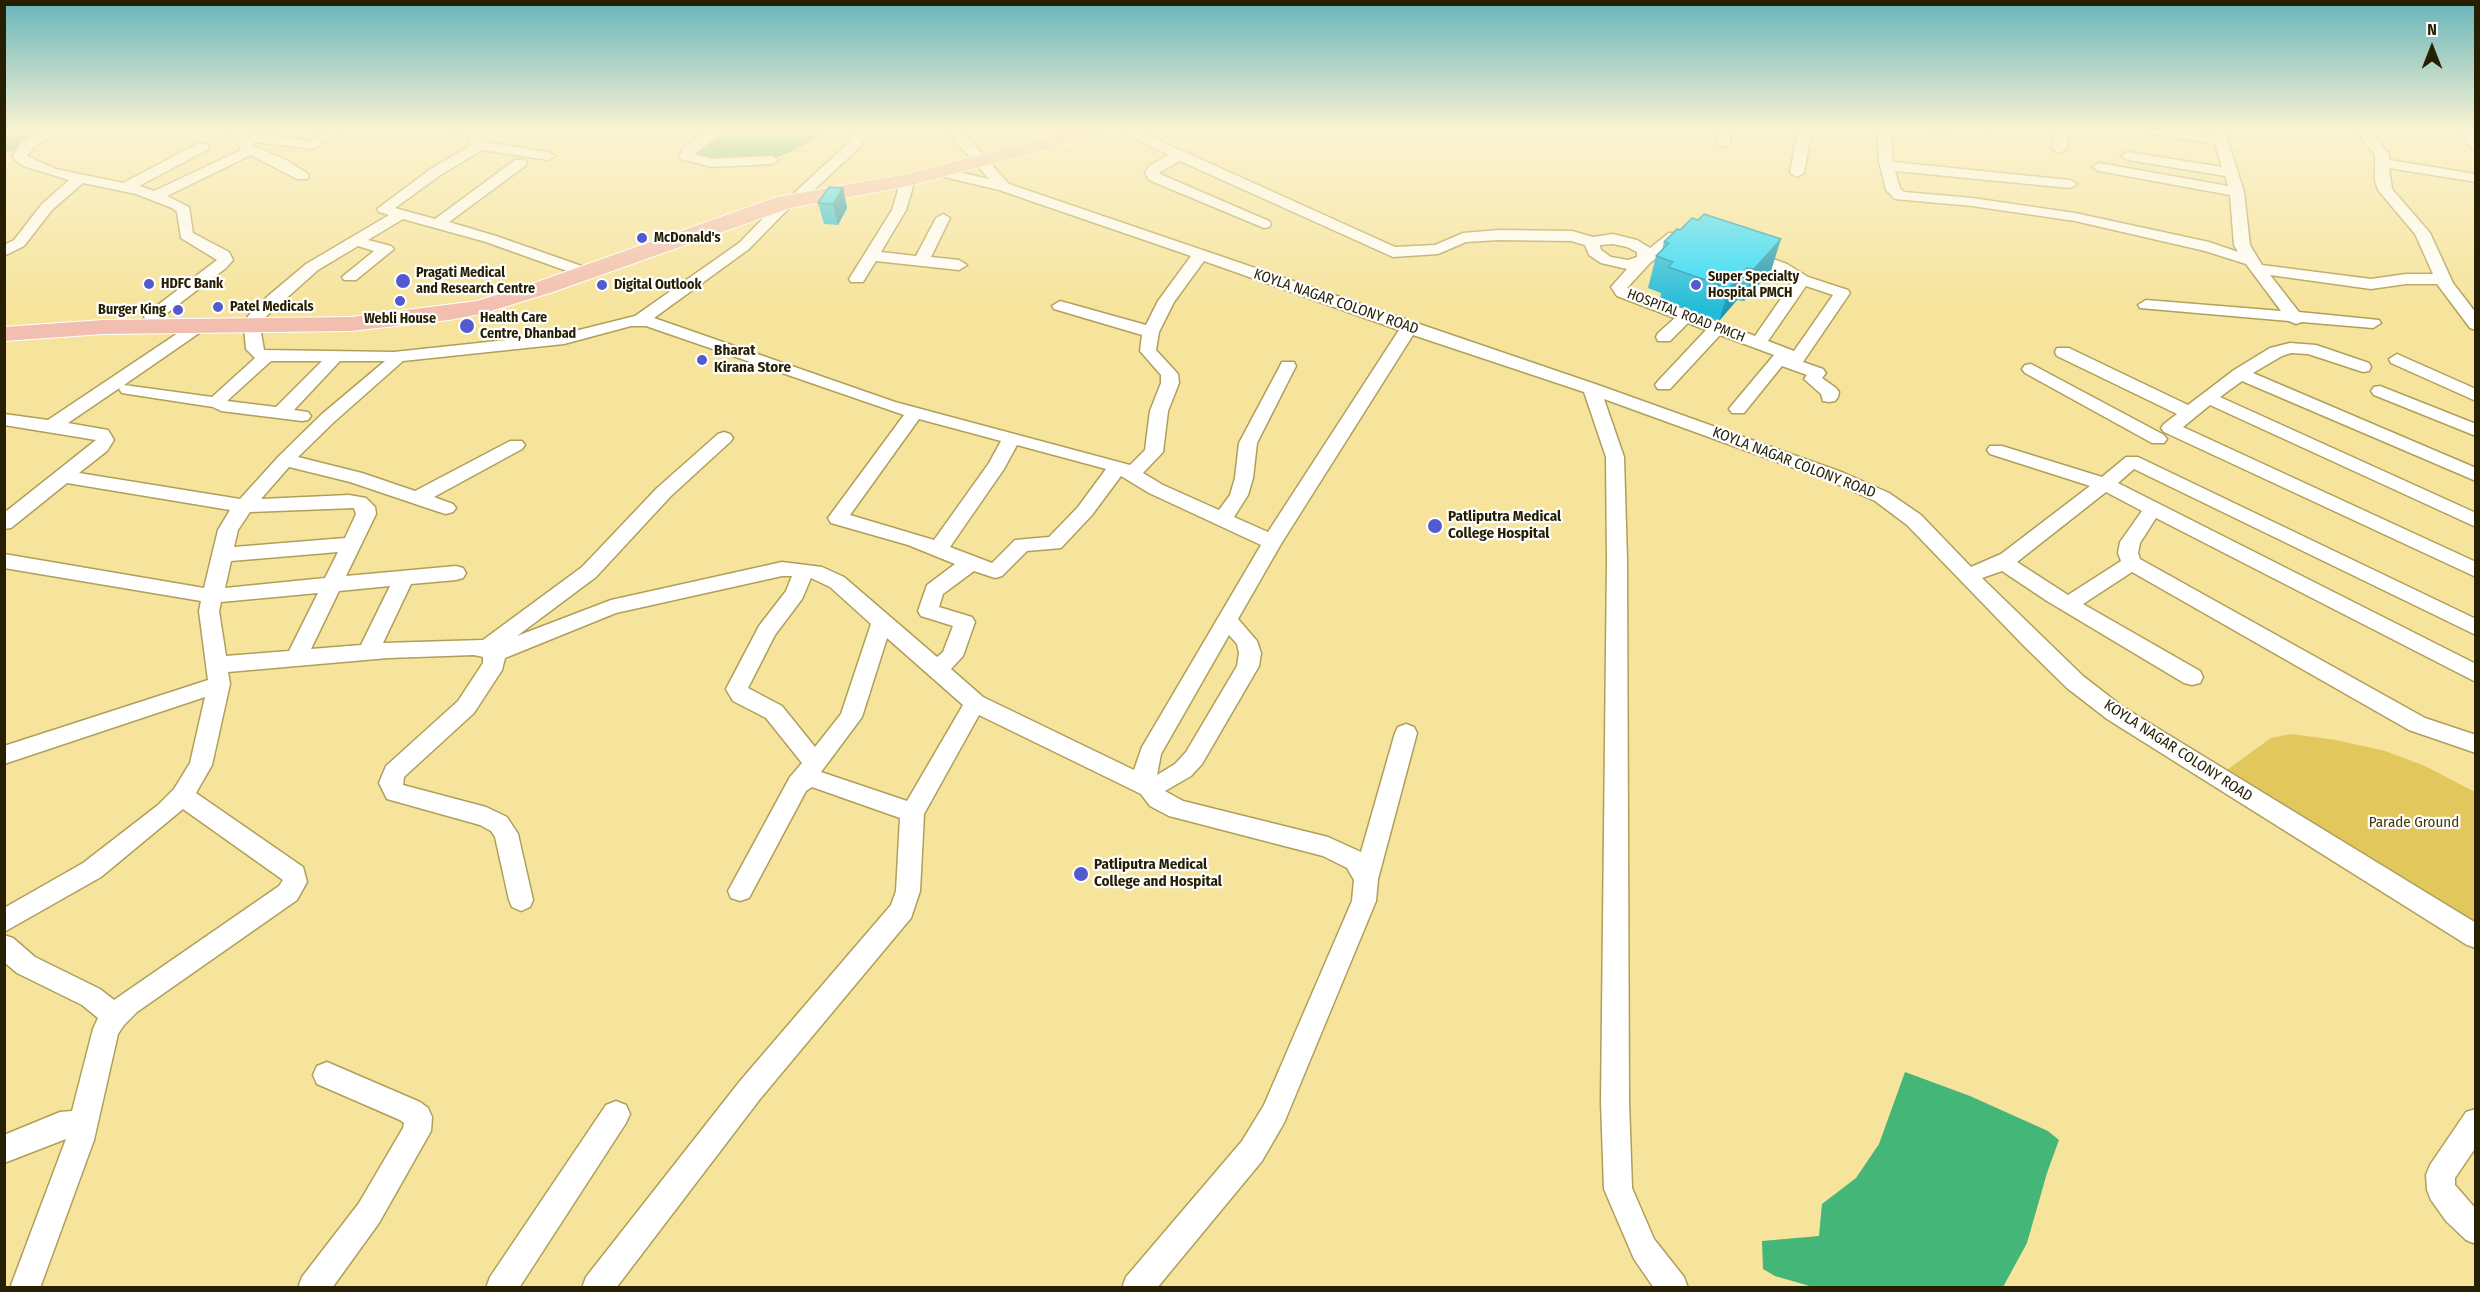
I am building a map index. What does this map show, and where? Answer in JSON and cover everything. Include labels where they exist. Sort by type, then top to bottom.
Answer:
[{"type":"highway","points":[[4,326],[152,317],[351,324],[418,318],[481,307],[582,271],[703,233],[754,212],[792,200],[849,189]]},
{"type":"highway","points":[[4,334],[65,328],[199,326],[254,322]]},
{"type":"street","points":[[4,252],[20,243],[48,207],[68,189]]},
{"type":"street","points":[[130,189],[177,204],[184,210],[186,235],[224,255],[225,260],[152,317]]},
{"type":"street","points":[[156,196],[168,189]]},
{"type":"street","points":[[411,189],[384,209],[491,239],[582,271]]},
{"type":"street","points":[[437,224],[484,189]]},
{"type":"street","points":[[401,214],[312,267],[274,299],[254,322],[254,349],[258,354],[334,358],[394,357],[564,339],[640,320],[744,246],[804,189]]},
{"type":"street","points":[[856,279],[899,210],[905,189]]},
{"type":"street","name":"KOYLA NAGAR COLONY ROAD","points":[[1011,189],[1592,389],[1837,477],[1882,497],[1914,520],[2031,641],[2075,682],[2115,713],[2475,937]]},
{"type":"street","points":[[1183,189],[1264,224]]},
{"type":"street","points":[[1253,189],[1393,252],[1438,249],[1463,238],[1572,236],[1592,242],[1613,239],[1632,243],[1644,250],[1645,260]]},
{"type":"street","points":[[1893,189],[1900,196],[1972,202],[2075,217],[2209,247],[2254,265],[2371,284],[2414,278],[2442,279]]},
{"type":"street","points":[[2222,189],[2237,192],[2242,245],[2254,265],[2324,343],[2322,352]]},
{"type":"street","points":[[2385,189],[2422,233],[2442,279],[2475,325]]},
{"type":"street","points":[[921,261],[943,219]]},
{"type":"street","name":"HOSPITAL ROAD PMCH","points":[[1699,239],[1674,236],[1645,260],[1619,286],[1619,290],[1632,298],[1717,328],[1749,345],[1782,356],[1817,373],[1813,379],[1830,392],[1829,397]]},
{"type":"street","points":[[350,277],[386,249],[355,242]]},
{"type":"street","name":"HOSPITAL ROAD PMCH","points":[[1592,242],[1594,252],[1606,260],[1628,265],[1645,260]]},
{"type":"street","points":[[1729,249],[1781,267],[1802,280],[1842,293],[1798,358],[1782,356],[1738,409]]},
{"type":"street","points":[[915,413],[838,518],[915,540],[971,564],[995,571],[1022,545],[1054,543],[1125,470],[1154,452],[1158,411],[1170,383],[1169,374],[1148,351],[1151,332],[1166,301],[1200,255]]},
{"type":"street","points":[[871,256],[959,265]]},
{"type":"street","name":"HOSPITAL ROAD PMCH","points":[[1749,345],[1802,280]]},
{"type":"street","points":[[2146,305],[2373,323]]},
{"type":"street","points":[[1060,306],[1151,332]]},
{"type":"street","points":[[1664,337],[1684,317]]},
{"type":"street","points":[[640,320],[654,322],[837,389],[915,413],[1125,470],[1156,489],[1272,542]]},
{"type":"street","points":[[52,425],[199,326]]},
{"type":"street","points":[[1149,788],[1145,772],[1150,753],[1272,542],[1409,328]]},
{"type":"street","points":[[1665,385],[1717,328]]},
{"type":"street","points":[[1969,575],[1989,569],[2003,561],[2105,484],[2208,398],[2240,374],[2276,352],[2290,348],[2310,348],[2363,367]]},
{"type":"street","points":[[2063,352],[2189,413]]},
{"type":"street","points":[[218,403],[220,398],[267,356]]},
{"type":"street","points":[[4,921],[92,870],[166,812],[182,796],[201,765],[218,674],[209,626],[211,596],[228,530],[242,506],[285,460],[328,418],[391,366],[395,361],[394,357]]},
{"type":"street","points":[[281,413],[334,358]]},
{"type":"street","points":[[2397,359],[2475,396]]},
{"type":"street","points":[[1223,520],[1239,495],[1244,478],[1248,443],[1288,366]]},
{"type":"street","points":[[2031,369],[2164,434],[2475,570]]},
{"type":"street","points":[[2240,374],[2475,475]]},
{"type":"street","points":[[128,389],[218,403],[221,406],[302,416]]},
{"type":"street","points":[[1592,389],[1615,457],[1617,560],[1615,1102],[1618,1189],[1644,1249],[1673,1287]]},
{"type":"street","points":[[2380,391],[2475,431]]},
{"type":"street","points":[[2208,398],[2475,521]]},
{"type":"street","points":[[4,419],[102,434],[105,440],[101,447],[5,522]]},
{"type":"street","points":[[490,651],[589,572],[664,492],[724,438]]},
{"type":"street","points":[[937,550],[997,465],[1012,438]]},
{"type":"street","points":[[417,498],[516,445]]},
{"type":"street","points":[[1996,450],[2105,484],[2475,674]]},
{"type":"street","points":[[285,460],[355,477],[446,508]]},
{"type":"street","points":[[2132,461],[2475,628]]},
{"type":"street","points":[[64,477],[242,506],[359,502],[366,514],[297,657]]},
{"type":"street","points":[[2153,509],[2130,542],[2128,553],[2132,563],[2417,724],[2475,744]]},
{"type":"street","points":[[223,555],[351,544]]},
{"type":"street","points":[[2003,561],[2068,604],[2192,677]]},
{"type":"street","points":[[4,577],[13,563],[211,596],[456,573]]},
{"type":"street","points":[[2068,604],[2132,563]]},
{"type":"street","points":[[936,670],[952,656],[965,622],[928,611],[934,590],[971,564]]},
{"type":"street","points":[[804,570],[795,594],[766,631],[737,689],[741,695],[774,712],[813,778],[912,813]]},
{"type":"street","points":[[4,755],[218,674],[297,657],[368,651],[490,651],[611,607],[754,574],[804,570],[822,574],[837,582],[975,703],[1149,788],[1158,799],[1177,809],[1328,847],[1356,861],[1366,879]]},
{"type":"street","points":[[368,651],[404,578]]},
{"type":"street","points":[[1149,788],[1168,780],[1183,770],[1194,758],[1248,666],[1250,653],[1246,641],[1227,620]]},
{"type":"street","points":[[740,891],[798,784],[851,717],[882,623]]},
{"type":"street","points":[[490,651],[494,664],[465,707],[394,772],[390,783],[395,792],[486,817],[499,824],[506,834],[521,900]]},
{"type":"street","points":[[597,1287],[750,1090],[902,910],[908,891],[912,813],[975,703]]},
{"type":"street","points":[[1137,1287],[1252,1151],[1274,1114],[1364,901],[1366,879],[1406,733]]},
{"type":"street","points":[[25,1287],[80,1140],[106,1029],[115,1016],[128,1004],[288,893],[295,882],[294,874],[182,796]]},
{"type":"street","points":[[4,946],[26,964],[91,996],[115,1016]]},
{"type":"street","points":[[313,1287],[369,1213],[417,1131],[418,1118],[410,1111],[327,1075]]},
{"type":"street","points":[[501,1287],[616,1114]]},
{"type":"street","points":[[2475,1122],[2440,1175],[2441,1190],[2456,1211],[2475,1230]]},
{"type":"street","points":[[4,1149],[60,1126],[74,1124],[81,1130]]},
{"type":"green space","name":"Parade Ground","points":[[2291,734],[2336,740],[2385,751],[2425,766],[2475,792],[2475,924],[2224,772],[2271,738]]},
{"type":"shaded area","points":[[1905,1072],[1970,1096],[2048,1131],[2059,1140],[2027,1243],[2003,1287],[1813,1287],[1775,1276],[1763,1269],[1762,1241],[1819,1236],[1822,1204],[1856,1178],[1879,1144]]},
{"type":"building","points":[[827,189],[842,189],[833,204],[818,203]]},
{"type":"building","points":[[1704,214],[1781,239],[1754,269],[1747,268],[1729,288],[1668,267],[1673,262],[1656,256],[1669,243],[1664,242],[1692,218],[1698,220]]},
{"type":"place","name":"McDonald's","points":[[642,238]]},
{"type":"place","name":"Pragati Medical and Research Centre","points":[[403,281]]},
{"type":"place","name":"HDFC Bank","points":[[149,284]]},
{"type":"place","name":"Digital Outlook","points":[[602,285]]},
{"type":"place","name":"Super Specialty Hospital PMCH","points":[[1696,285]]},
{"type":"place","name":"Webli House","points":[[400,301]]},
{"type":"place","name":"Patel Medicals","points":[[218,307]]},
{"type":"place","name":"Burger King","points":[[178,310]]},
{"type":"place","name":"Health Care Centre, Dhanbad","points":[[467,326]]},
{"type":"place","name":"Bharat Kirana Store","points":[[702,360]]},
{"type":"place","name":"Patliputra Medical College Hospital","points":[[1435,526]]},
{"type":"place","name":"Patliputra Medical College and Hospital","points":[[1081,874]]}]
